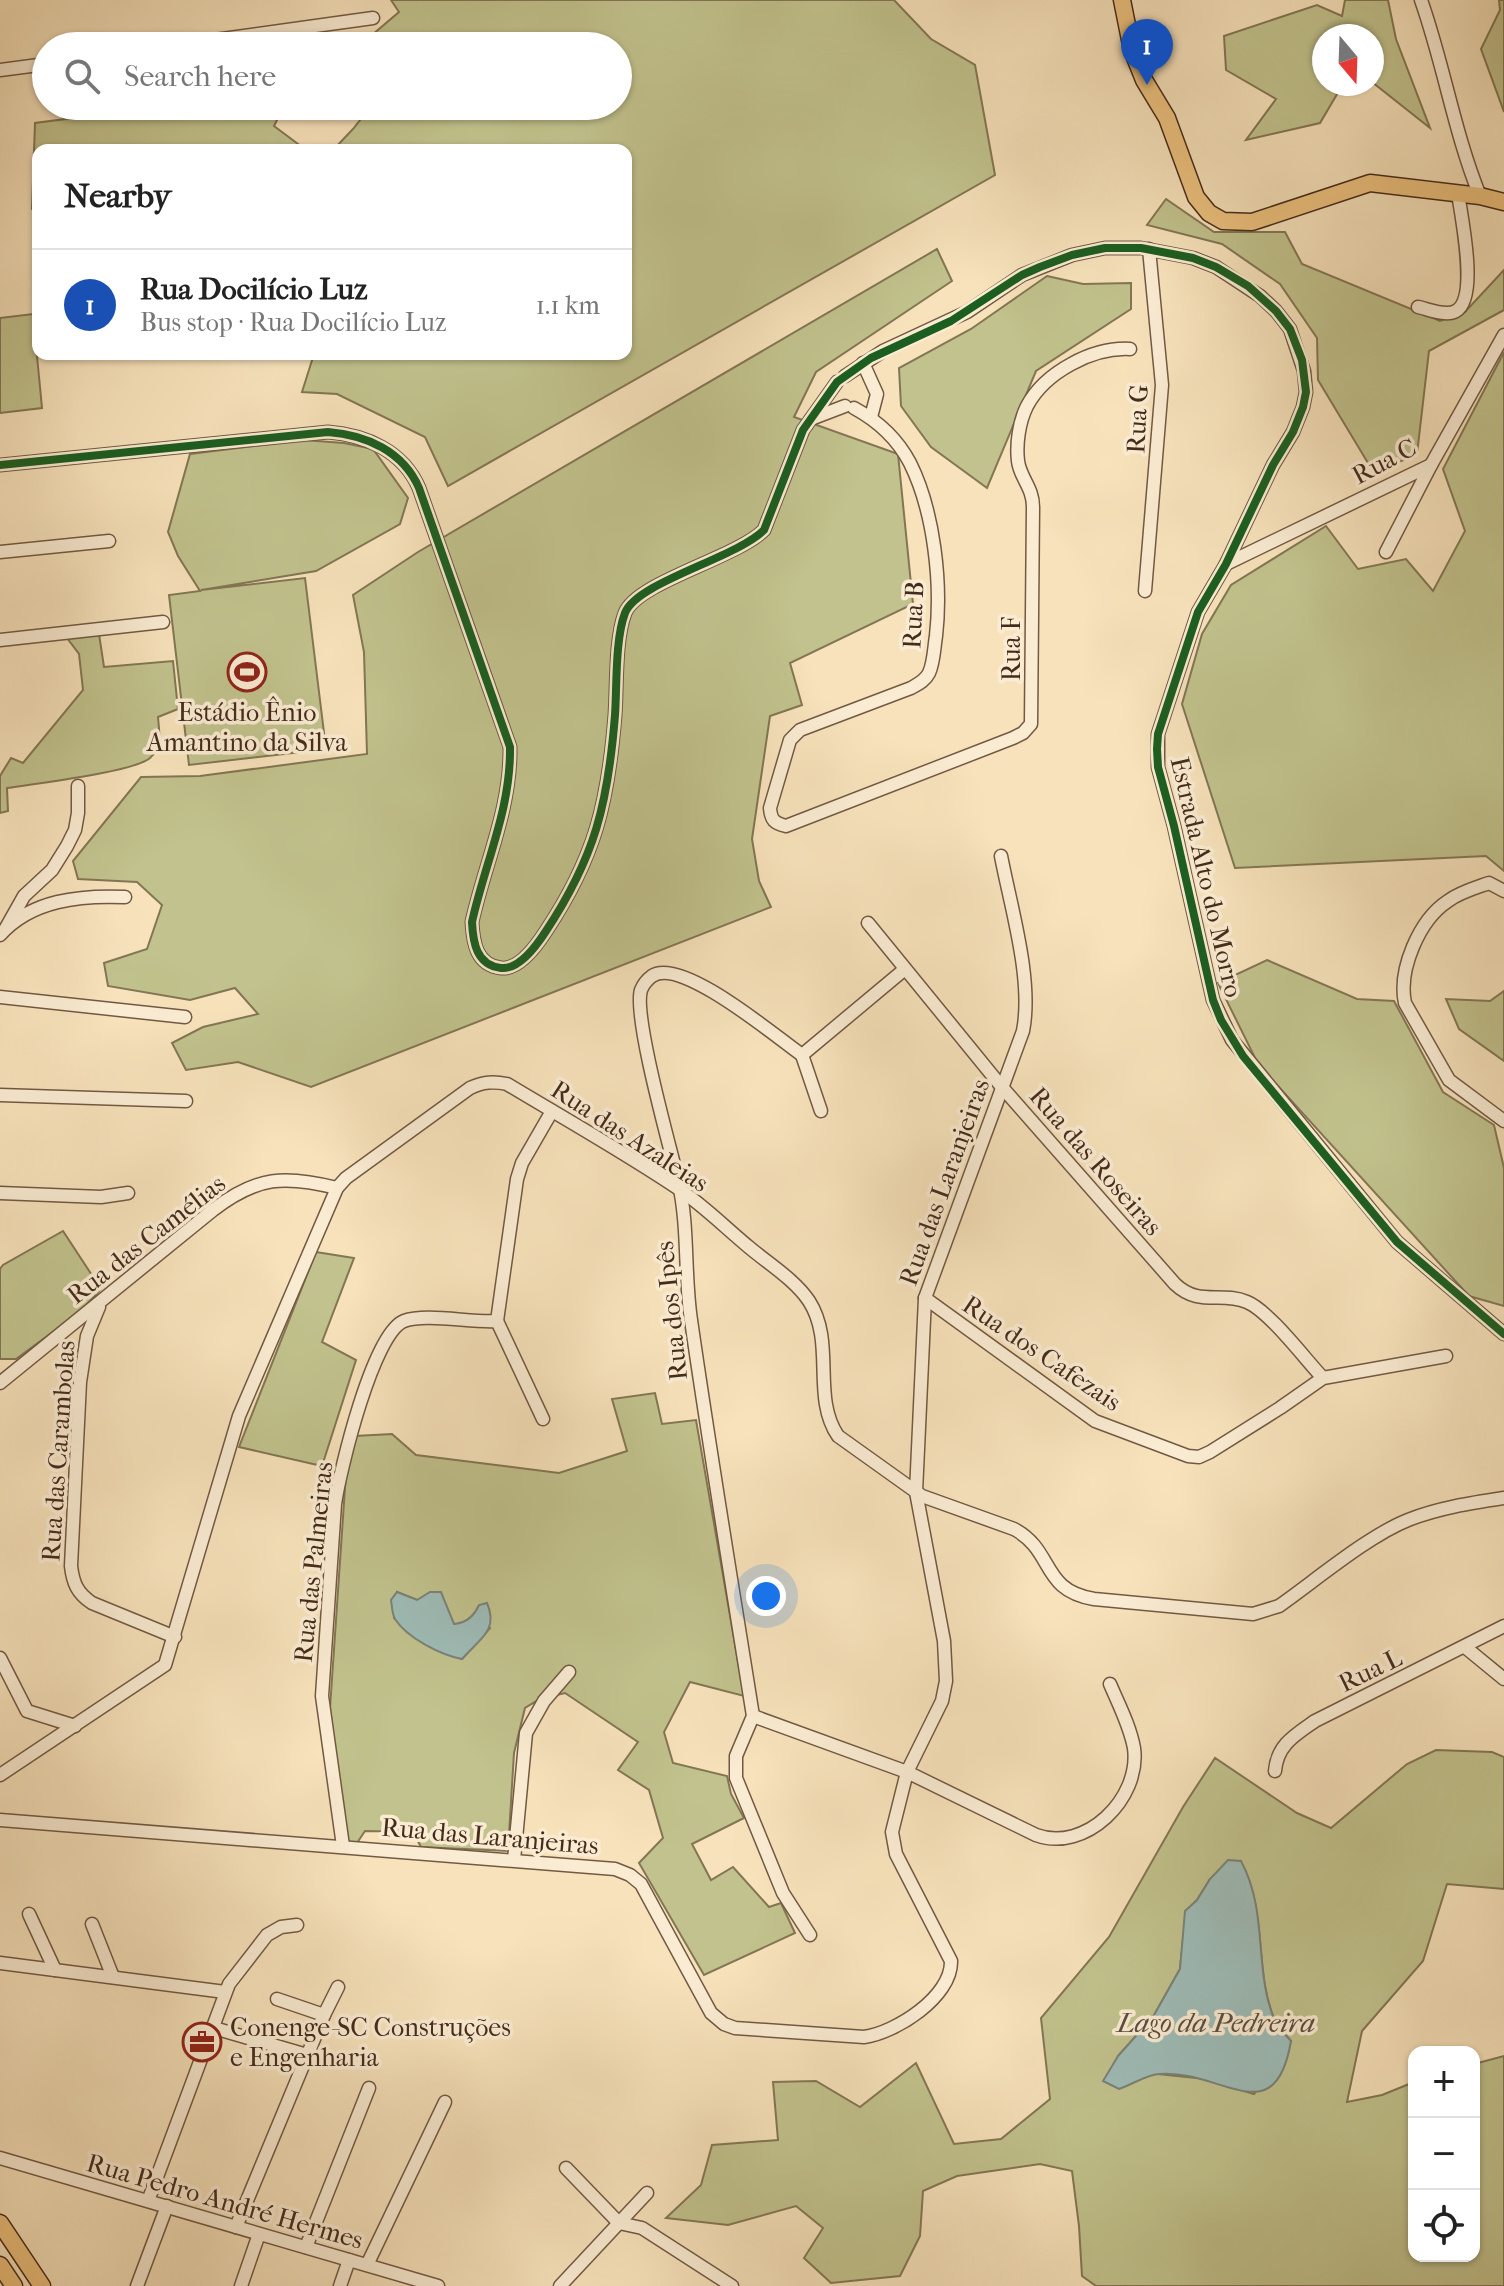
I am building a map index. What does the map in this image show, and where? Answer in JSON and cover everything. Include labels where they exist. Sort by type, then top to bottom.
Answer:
[{"type":"main road","points":[[1122,0],[1132,50],[1140,72],[1164,110],[1196,197],[1215,217],[1236,223],[1252,222],[1370,183],[1480,196],[1504,202]]},
{"type":"main road","points":[[0,2223],[42,2286]]},
{"type":"main road","points":[[0,2265],[14,2286]]},
{"type":"street","points":[[1421,0],[1460,143],[1480,196]]},
{"type":"street","points":[[272,32],[373,18]]},
{"type":"street","points":[[0,70],[32,66]]},
{"type":"street","points":[[1418,307],[1456,312],[1465,299],[1468,289],[1466,258],[1458,193]]},
{"type":"street","name":"Estrada Alto do Morro","points":[[0,465],[328,432],[351,436],[390,451],[406,465],[419,488],[510,747],[511,771],[504,812],[472,922],[473,941],[479,957],[490,965],[504,969],[517,963],[536,946],[579,876],[598,830],[607,789],[625,613],[633,601],[650,590],[754,540],[764,530],[803,430],[841,379],[863,363],[951,321],[1022,275],[1072,255],[1105,248],[1149,249],[1193,258],[1216,267],[1248,286],[1276,311],[1290,329],[1302,360],[1306,392],[1293,432],[1198,612],[1158,734],[1158,767],[1213,1000],[1243,1056],[1397,1242],[1504,1334]]},
{"type":"street","name":"Rua G","points":[[1145,591],[1162,385],[1149,249]]},
{"type":"street","name":"Rua C","points":[[1226,564],[1431,465],[1504,335]]},
{"type":"street","name":"Rua F","points":[[770,808],[771,818],[776,824],[786,826],[1013,738],[1031,724],[1033,507],[1030,486],[1018,465],[1021,422],[1035,395],[1069,367],[1099,352],[1113,348],[1130,349]]},
{"type":"street","points":[[863,363],[877,394],[871,417]]},
{"type":"street","name":"Rua B","points":[[770,808],[790,740],[800,730],[911,688],[924,680],[933,661],[939,606],[939,581],[920,488],[910,462],[896,441],[871,417],[849,407],[811,419]]},
{"type":"street","points":[[1386,552],[1431,465]]},
{"type":"street","points":[[0,552],[109,541]]},
{"type":"street","points":[[0,640],[163,622]]},
{"type":"street","points":[[3,932],[24,896],[52,870],[67,846],[75,830],[78,786]]},
{"type":"street","name":"Rua das Laranjeiras","points":[[0,1820],[601,1866],[630,1875],[641,1884],[711,2013],[724,2024],[735,2028],[879,2035],[895,2028],[933,1999],[948,1980],[951,1961],[896,1854],[893,1820],[907,1772],[942,1701],[947,1665],[916,1492],[925,1298],[1023,1031],[1027,1012],[1025,983],[1001,856]]},
{"type":"street","points":[[1504,891],[1489,883],[1464,892],[1435,912],[1408,961],[1403,994],[1441,1070],[1457,1087],[1504,1121]]},
{"type":"street","points":[[3,932],[22,916],[47,904],[95,897],[125,897]]},
{"type":"street","name":"Rua das Roseiras","points":[[868,923],[1001,1086],[1183,1292],[1200,1298],[1248,1302],[1323,1378]]},
{"type":"street","points":[[821,1111],[802,1055],[905,969]]},
{"type":"street","name":"Rua dos Ipês","points":[[753,1716],[690,1316],[681,1190],[642,1020],[641,992],[652,976],[668,971],[708,987],[802,1055]]},
{"type":"street","points":[[0,997],[185,1017]]},
{"type":"street","name":"Rua das Azaleias","points":[[0,1775],[165,1665],[239,1416],[337,1188],[346,1178],[481,1083],[507,1084],[681,1190],[790,1281],[808,1300],[819,1321],[824,1352],[825,1410],[830,1424],[848,1444],[916,1492],[1027,1536],[1042,1554],[1060,1586],[1079,1597],[1253,1614],[1279,1606],[1385,1531],[1405,1521],[1462,1504],[1504,1498]]},
{"type":"street","points":[[0,1095],[186,1101]]},
{"type":"street","points":[[543,1419],[497,1321],[517,1179],[522,1163],[552,1111]]},
{"type":"street","name":"Rua das Camélias","points":[[0,1383],[241,1190],[267,1181],[289,1179],[337,1188]]},
{"type":"street","points":[[0,1193],[101,1197],[128,1193]]},
{"type":"street","name":"Rua dos Cafezais","points":[[925,1298],[1088,1417],[1188,1456],[1199,1457],[1210,1452],[1323,1378],[1446,1356]]},
{"type":"street","name":"Rua das Carambolas","points":[[100,1304],[87,1336],[80,1382],[72,1579],[77,1589],[92,1603],[175,1637]]},
{"type":"street","name":"Rua das Palmeiras","points":[[343,1846],[322,1696],[335,1504],[339,1474],[352,1425],[383,1341],[398,1325],[414,1320],[497,1321]]},
{"type":"street","name":"Rua L","points":[[1275,1771],[1281,1749],[1315,1721],[1504,1626]]},
{"type":"street","points":[[1465,1647],[1504,1679]]},
{"type":"street","points":[[0,1658],[27,1711],[75,1726]]},
{"type":"street","points":[[514,1860],[526,1733],[544,1701],[569,1672]]},
{"type":"street","points":[[810,1935],[783,1893],[736,1778],[736,1756],[753,1716],[907,1772],[1047,1839],[1068,1838],[1105,1817],[1121,1801],[1133,1769],[1131,1739],[1110,1684]]},
{"type":"street","points":[[29,1914],[55,1970]]},
{"type":"street","points":[[92,1924],[113,1977]]},
{"type":"street","points":[[148,2201],[225,1992],[254,1948],[267,1935],[281,1927],[297,1925]]},
{"type":"street","points":[[0,1963],[225,1992]]},
{"type":"street","points":[[236,2227],[338,1987]]},
{"type":"street","points":[[277,1999],[324,2015]]},
{"type":"street","points":[[214,2028],[307,2055]]},
{"type":"street","points":[[306,2247],[369,2088]]},
{"type":"street","points":[[367,2265],[445,2102]]},
{"type":"street","name":"Rua Pedro André Hermes","points":[[0,2158],[438,2286]]},
{"type":"street","points":[[566,2168],[619,2223],[642,2228],[732,2286]]},
{"type":"street","points":[[560,2286],[647,2193]]},
{"type":"street","points":[[137,2286],[167,2206]]},
{"type":"street","points":[[241,2286],[259,2234]]},
{"type":"street","points":[[340,2286],[349,2260]]},
{"type":"green space","points":[[391,0],[894,0],[931,39],[975,65],[995,175],[448,486],[425,437],[337,394],[302,392],[312,360],[632,360],[632,144],[339,144],[360,120],[632,120],[632,32],[375,32],[399,12]]},
{"type":"green space","points":[[1345,0],[1388,0],[1396,39],[1430,128],[1384,92],[1384,24],[1312,24],[1312,96],[1336,96],[1320,123],[1246,140],[1276,99],[1226,70],[1224,36],[1317,5],[1342,16]]},
{"type":"green space","points":[[1499,0],[1504,0],[1504,112],[1481,49],[1500,10]]},
{"type":"green space","points":[[58,120],[277,120],[274,126],[298,144],[34,144],[35,123]]},
{"type":"green space","points":[[1166,199],[1214,232],[1285,232],[1302,264],[1440,321],[1465,312],[1504,270],[1504,310],[1429,351],[1417,454],[1374,473],[1318,380],[1317,338],[1280,284],[1222,244],[1147,225]]},
{"type":"green space","points":[[937,249],[952,281],[816,372],[794,417],[898,454],[913,604],[790,663],[802,705],[770,716],[752,839],[759,881],[771,907],[311,1087],[238,1062],[186,1070],[172,1043],[203,1027],[258,1014],[235,988],[190,1000],[108,986],[104,963],[147,949],[162,905],[137,882],[78,879],[73,861],[141,777],[200,776],[367,754],[364,652],[353,595],[418,552]]},
{"type":"green space","points":[[1047,276],[1083,284],[1131,283],[1131,309],[1036,371],[987,488],[931,447],[901,406],[899,368],[971,329]]},
{"type":"green space","points":[[32,314],[32,360],[37,360],[42,408],[0,413],[0,318]]},
{"type":"green space","points":[[1504,352],[1504,871],[1486,856],[1235,868],[1182,704],[1202,634],[1231,585],[1326,526],[1358,569],[1406,559],[1433,591],[1465,531],[1443,469]]},
{"type":"green space","points":[[303,440],[373,449],[408,498],[400,524],[316,571],[201,590],[305,578],[326,749],[189,765],[169,595],[200,591],[178,556],[168,532],[190,454]]},
{"type":"green space","points":[[99,634],[104,667],[173,661],[178,709],[158,717],[157,749],[150,758],[125,768],[7,788],[8,811],[0,813],[0,776],[11,758],[23,763],[83,690],[79,654],[67,638]]},
{"type":"green space","points":[[1267,960],[1357,999],[1394,1001],[1443,1092],[1494,1125],[1504,1168],[1504,1306],[1469,1296],[1258,1064],[1218,983]]},
{"type":"green space","points":[[1504,991],[1504,1061],[1459,1029],[1446,999],[1490,1001]]},
{"type":"green space","points":[[63,1231],[101,1289],[80,1312],[16,1359],[0,1359],[0,1269]]},
{"type":"green space","points":[[316,1252],[354,1258],[322,1342],[356,1360],[322,1466],[239,1447]]},
{"type":"green space","points":[[655,1393],[662,1424],[696,1420],[744,1696],[690,1682],[664,1732],[673,1763],[727,1776],[731,1794],[744,1818],[692,1844],[711,1880],[733,1867],[769,1907],[781,1903],[795,1933],[704,1975],[639,1863],[663,1838],[649,1790],[618,1770],[638,1742],[565,1693],[540,1699],[525,1708],[514,1753],[508,1851],[421,1847],[413,1832],[365,1831],[357,1843],[346,1842],[330,1708],[346,1473],[355,1436],[392,1434],[416,1455],[559,1473],[627,1451],[612,1399]],"holes":[[[397,1592],[435,1609],[454,1624],[462,1624],[474,1615],[490,1628],[462,1659],[418,1638],[394,1618]]]},
{"type":"green space","points":[[1436,1750],[1492,1752],[1504,1757],[1504,1889],[1447,1884],[1423,1961],[1362,2031],[1347,2102],[1382,2095],[1408,2084],[1408,2262],[1480,2262],[1480,2062],[1504,2056],[1504,2286],[1096,2286],[1082,2276],[1072,2171],[1040,2164],[957,2176],[923,2191],[920,2236],[900,2276],[831,2283],[804,2258],[823,2228],[796,2206],[728,2225],[666,2218],[701,2185],[712,2145],[778,2140],[773,2082],[816,2081],[860,2107],[916,2063],[954,2144],[1001,2139],[1050,2099],[1041,2018],[1109,1937],[1183,1807],[1215,1758],[1297,1813],[1331,1828],[1407,1764]],"holes":[[[1240,1861],[1255,1901],[1268,2002],[1276,2024],[1291,2041],[1254,2094],[1206,2079],[1158,2074],[1118,2056],[1153,2017],[1180,1969],[1186,1911],[1210,1879]]]},
{"type":"water","points":[[397,1592],[417,1600],[430,1592],[441,1592],[454,1624],[466,1620],[479,1605],[487,1603],[491,1621],[489,1628],[462,1659],[444,1654],[425,1645],[400,1626],[395,1619],[391,1600]]},
{"type":"water","name":"Lago da Pedreira","points":[[1228,1860],[1241,1861],[1250,1881],[1268,2002],[1276,2024],[1291,2041],[1283,2069],[1272,2085],[1259,2091],[1243,2091],[1182,2075],[1154,2075],[1119,2089],[1103,2081],[1118,2056],[1153,2017],[1180,1969],[1185,1911]]},
{"type":"cycle path","points":[[0,465],[328,432],[369,441],[403,464],[419,488],[510,747],[502,814],[472,922],[475,945],[481,957],[493,966],[508,968],[527,956],[538,943],[563,904],[588,854],[608,776],[618,649],[625,613],[633,602],[648,591],[732,550],[764,530],[803,430],[837,382],[871,358],[951,321],[1022,275],[1072,255],[1105,248],[1141,248],[1193,258],[1216,267],[1248,286],[1276,311],[1290,329],[1302,360],[1306,392],[1293,432],[1198,612],[1158,734],[1158,767],[1213,1000],[1243,1056],[1397,1242],[1504,1334]]},
{"type":"place","name":"Rua Docilício Luz","points":[[1147,85]]},
{"type":"place","name":"Estádio Ênio Amantino da Silva","points":[[247,672]]},
{"type":"place","name":"Conenge-SC Construções e Engenharia","points":[[202,2042]]}]
